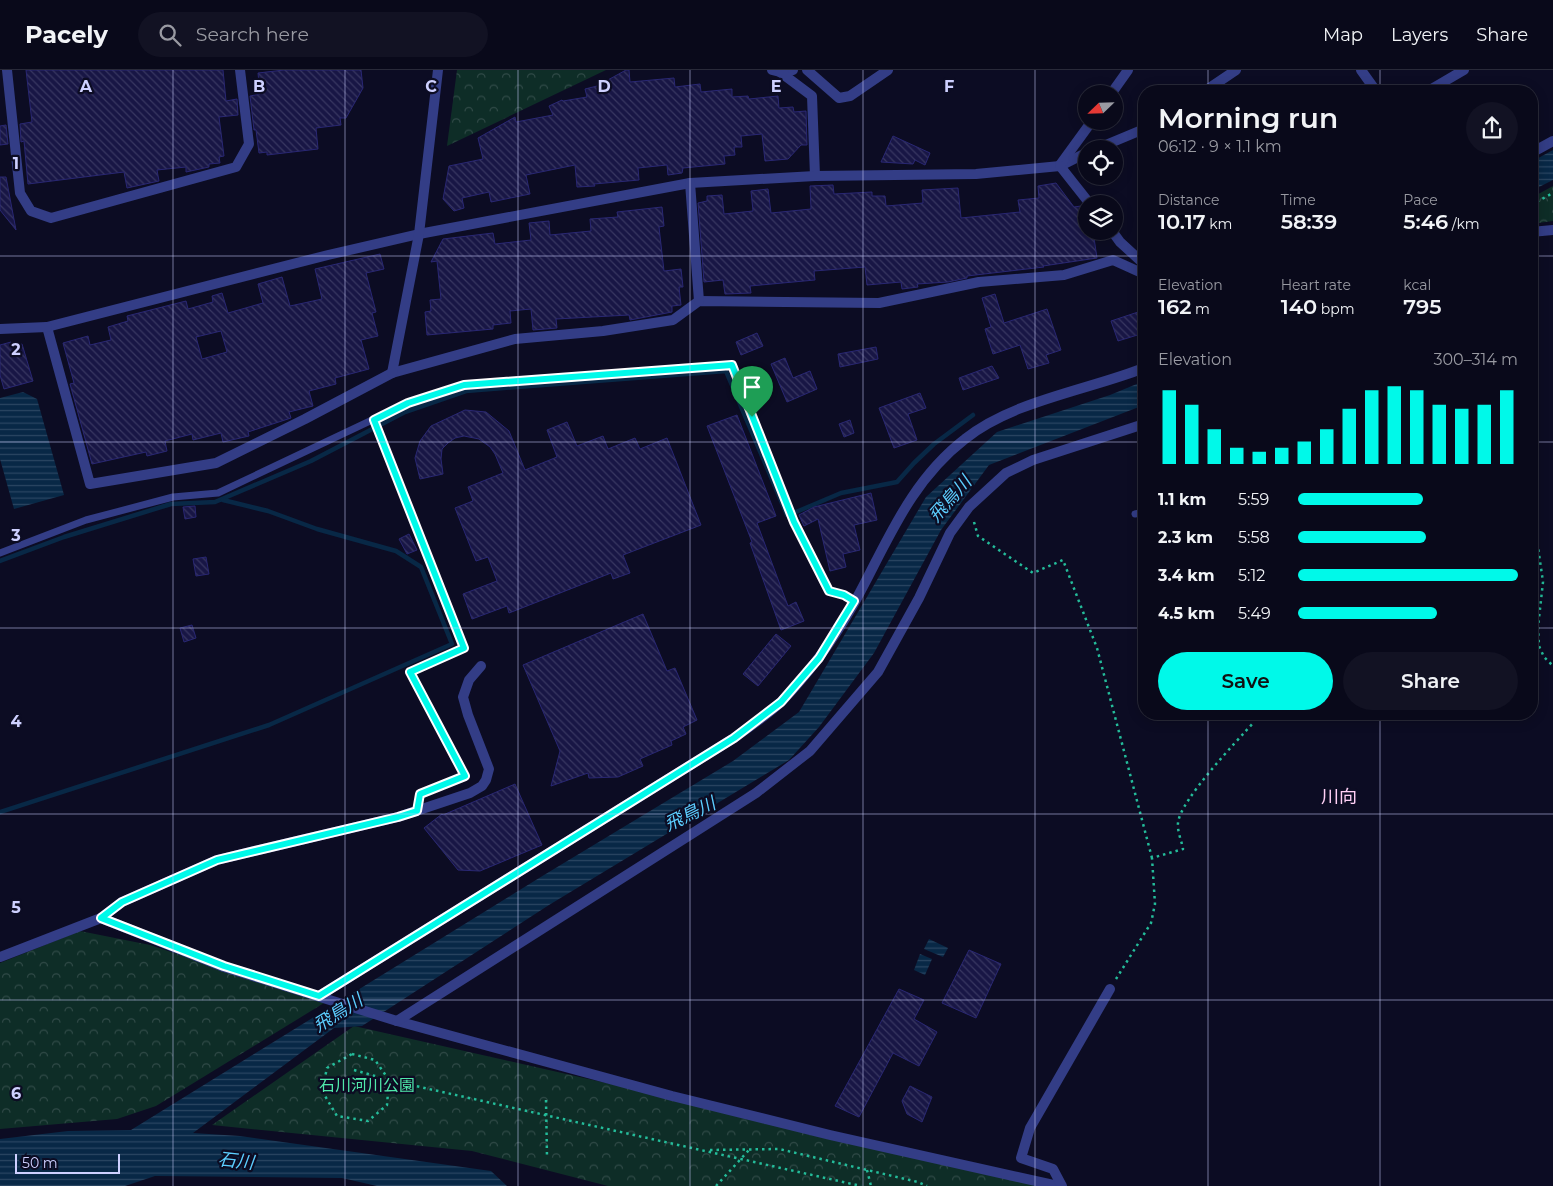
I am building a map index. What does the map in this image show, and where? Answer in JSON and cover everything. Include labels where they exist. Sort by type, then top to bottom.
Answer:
[{"type":"street","points":[[7,70],[20,193],[31,211],[51,218],[236,167],[249,144],[240,70]]},
{"type":"street","points":[[392,373],[420,234],[438,70]]},
{"type":"street","points":[[776,71],[793,70]]},
{"type":"street","points":[[806,70],[839,98],[850,96],[888,70]]},
{"type":"street","points":[[1117,85],[1128,70]]},
{"type":"street","points":[[1214,85],[1236,70]]},
{"type":"street","points":[[1361,70],[1372,85]]},
{"type":"street","points":[[1438,85],[1464,70]]},
{"type":"street","points":[[776,71],[812,96],[815,176]]},
{"type":"street","points":[[1060,166],[1086,130]]},
{"type":"street","points":[[1118,140],[1138,132]]},
{"type":"street","points":[[1538,149],[1553,141]]},
{"type":"street","points":[[0,329],[47,327],[309,260],[420,234],[690,183],[815,176],[976,174],[1060,166],[1078,157]]},
{"type":"street","points":[[1060,166],[1083,195]]},
{"type":"street","points":[[690,183],[699,302]]},
{"type":"street","points":[[1538,231],[1553,230]]},
{"type":"street","points":[[1121,240],[1138,258]]},
{"type":"street","points":[[47,327],[90,484],[216,463],[392,373],[515,339],[603,331],[673,320],[699,302],[879,303],[979,282],[1064,275],[1113,260],[1138,271]]},
{"type":"street","points":[[319,996],[734,738],[781,702],[819,658],[854,601],[895,522],[921,483],[965,438],[1000,417],[1138,370]]},
{"type":"street","points":[[397,1021],[756,793],[810,751],[878,672],[919,598],[950,533],[969,507],[1006,474],[1033,460],[1138,426]]},
{"type":"street","points":[[0,957],[101,918],[122,902],[217,860],[398,817],[470,793],[482,786],[489,769],[468,715],[463,696],[469,680],[481,666]]},
{"type":"street","points":[[101,918],[224,966],[397,1021],[672,1096],[840,1137],[1060,1186]]},
{"type":"street","points":[[1060,1186],[1053,1169],[1021,1158],[1024,1143],[1030,1128],[1110,989]]},
{"type":"lane","points":[[0,554],[86,520],[173,497],[218,493],[408,403],[464,385],[732,365],[794,522],[829,591],[844,595],[854,601]]},
{"type":"lane","points":[[374,420],[464,648],[410,672],[465,776],[420,794],[417,811]]},
{"type":"path","points":[[1538,201],[1553,193]]},
{"type":"path","points":[[978,516],[974,522],[978,536],[1033,573],[1063,560],[1097,648],[1152,858],[1155,904],[1150,923],[1110,989]]},
{"type":"path","points":[[1538,547],[1543,582],[1538,627],[1539,646],[1544,657],[1553,666]]},
{"type":"path","points":[[1152,858],[1183,849],[1178,823],[1184,804],[1254,722]]},
{"type":"path","points":[[352,1054],[375,1060],[389,1080],[387,1105],[368,1121],[337,1116],[322,1091],[327,1068],[352,1054]]},
{"type":"path","points":[[354,1070],[389,1080],[861,1186]]},
{"type":"path","points":[[546,1100],[547,1157]]},
{"type":"path","points":[[705,1150],[779,1149],[918,1182],[927,1186]]},
{"type":"path","points":[[716,1186],[748,1150]]},
{"type":"path","points":[[867,1170],[870,1186]]},
{"type":"green space","points":[[457,70],[606,70],[447,146]]},
{"type":"green space","points":[[1553,186],[1553,221],[1538,223],[1538,194]]},
{"type":"green space","points":[[80,931],[150,945],[324,1003],[156,1106],[117,1119],[0,1129],[0,963]]},
{"type":"green space","name":"石川河川公園","points":[[354,1026],[1061,1186],[608,1186],[472,1151],[212,1125]]},
{"type":"water","points":[[1553,150],[1553,180],[1538,188],[1538,158]]},
{"type":"water","points":[[1138,383],[1138,407],[989,465],[941,530],[874,653],[819,727],[789,760],[549,905],[362,1026],[334,1028],[193,1133],[240,1136],[491,1171],[507,1186],[377,1186],[342,1178],[155,1176],[125,1186],[0,1186],[0,1139],[68,1131],[131,1130],[544,875],[733,761],[799,712],[926,497],[997,432],[1110,395]]},
{"type":"water","points":[[23,392],[37,399],[64,495],[14,509],[0,459],[0,398]]},
{"type":"water","points":[[929,939],[948,948],[943,957],[924,949]]},
{"type":"water","points":[[920,954],[932,959],[925,975],[914,970]]},
{"type":"building","points":[[26,70],[223,70],[226,101],[237,99],[238,115],[219,117],[224,156],[219,157],[220,163],[209,164],[209,167],[186,172],[186,167],[157,170],[159,181],[127,188],[124,172],[28,184],[24,141],[21,142],[20,124],[32,122]]},
{"type":"building","points":[[284,70],[361,70],[363,88],[346,118],[340,118],[341,125],[316,128],[318,149],[267,155],[267,152],[259,153],[250,96],[260,94],[258,73]]},
{"type":"building","points":[[629,70],[630,82],[674,78],[675,87],[700,84],[701,92],[732,89],[732,97],[748,96],[749,99],[778,96],[779,108],[793,107],[794,112],[806,111],[807,145],[801,145],[788,159],[765,161],[762,134],[741,136],[742,147],[734,147],[735,155],[724,156],[725,164],[683,168],[682,173],[668,175],[667,165],[638,168],[639,180],[577,187],[575,165],[526,175],[530,194],[491,202],[489,192],[462,198],[464,208],[454,211],[443,199],[449,166],[483,159],[478,138],[515,117],[516,122],[553,115],[549,106],[562,100],[587,97],[585,89],[597,86]]},
{"type":"building","points":[[6,125],[8,144],[0,145],[0,126]]},
{"type":"building","points":[[893,136],[930,153],[925,165],[915,160],[913,164],[881,162]]},
{"type":"building","points":[[0,177],[6,177],[16,230],[0,210]]},
{"type":"building","points":[[1056,183],[1074,207],[1078,206],[1078,240],[1094,240],[1097,258],[1044,267],[967,276],[967,278],[948,282],[917,284],[918,287],[902,289],[901,282],[867,285],[865,267],[814,271],[815,280],[750,286],[751,293],[725,294],[723,280],[704,282],[698,203],[707,201],[707,196],[722,195],[724,214],[753,211],[751,191],[768,189],[771,213],[811,209],[810,186],[833,185],[834,194],[872,192],[872,196],[885,196],[886,206],[923,203],[922,190],[958,188],[961,218],[1020,212],[1018,200],[1039,198],[1038,186]]},
{"type":"building","points":[[662,207],[664,226],[659,227],[664,271],[681,269],[683,287],[679,287],[681,305],[672,306],[672,312],[630,320],[629,315],[556,319],[557,328],[533,330],[531,309],[510,311],[511,323],[493,325],[493,329],[427,335],[425,312],[431,311],[430,300],[441,299],[437,261],[431,262],[443,239],[493,233],[495,244],[531,240],[529,223],[549,221],[550,235],[591,231],[590,219],[618,217],[617,212]]},
{"type":"building","points":[[380,254],[384,269],[366,273],[376,312],[372,313],[378,336],[361,340],[369,369],[335,378],[336,384],[309,391],[313,406],[289,412],[291,418],[248,432],[249,436],[223,442],[221,433],[193,440],[192,434],[165,441],[167,451],[147,456],[146,452],[92,464],[70,384],[74,383],[63,343],[88,336],[90,345],[111,340],[108,327],[128,321],[127,316],[186,301],[188,309],[213,302],[212,296],[222,293],[228,313],[263,303],[258,284],[282,277],[290,306],[322,299],[315,269]],"holes":[[[221,331],[227,352],[202,359],[196,337]]]},
{"type":"building","points":[[995,294],[1004,323],[1047,309],[1061,350],[1046,355],[1049,363],[1028,369],[1020,345],[993,354],[985,329],[991,327],[982,298]]},
{"type":"building","points":[[1138,312],[1138,335],[1118,341],[1111,321]]},
{"type":"building","points":[[757,333],[763,346],[741,355],[736,342]]},
{"type":"building","points":[[11,342],[13,347],[22,344],[33,381],[4,389],[0,375],[0,345]]},
{"type":"building","points":[[876,347],[878,359],[840,367],[838,354]]},
{"type":"building","points":[[785,358],[793,378],[810,371],[817,389],[787,402],[771,364]]},
{"type":"building","points":[[992,366],[999,378],[963,390],[959,378]]},
{"type":"building","points":[[920,393],[926,408],[908,414],[917,440],[894,448],[879,408]]},
{"type":"building","points":[[465,410],[486,412],[509,431],[525,470],[557,457],[547,430],[567,422],[577,446],[603,436],[608,449],[635,438],[640,449],[667,438],[701,525],[623,555],[630,573],[613,579],[611,573],[509,613],[507,606],[472,619],[463,594],[497,581],[488,557],[476,561],[455,508],[473,501],[468,487],[503,473],[490,447],[479,439],[464,436],[455,438],[442,449],[443,474],[420,479],[415,458],[420,441],[431,426]]},
{"type":"building","points":[[737,415],[776,516],[757,523],[788,606],[796,602],[804,621],[781,630],[750,543],[752,542],[707,426]]},
{"type":"building","points":[[850,420],[854,433],[844,437],[839,424]]},
{"type":"building","points":[[871,493],[877,520],[854,525],[860,550],[843,554],[846,567],[830,571],[818,519],[804,526],[799,515],[814,507]]},
{"type":"building","points":[[195,506],[196,517],[185,519],[183,507]]},
{"type":"building","points":[[409,534],[417,550],[407,554],[399,539]]},
{"type":"building","points":[[206,557],[209,574],[196,576],[193,559]]},
{"type":"building","points":[[643,614],[667,671],[675,668],[697,720],[683,727],[686,734],[671,741],[672,745],[640,759],[643,766],[618,777],[589,778],[588,773],[551,786],[560,751],[523,665]]},
{"type":"building","points":[[192,625],[196,638],[184,642],[180,628]]},
{"type":"building","points":[[776,634],[791,646],[758,686],[743,674]]},
{"type":"building","points":[[515,784],[542,845],[480,871],[458,870],[424,828],[442,814]]},
{"type":"building","points":[[969,950],[1001,964],[976,1018],[942,1003]]},
{"type":"building","points":[[899,989],[924,1000],[914,1019],[937,1032],[919,1066],[893,1053],[859,1117],[835,1106]]},
{"type":"building","points":[[910,1086],[932,1097],[922,1122],[907,1114],[902,1101]]},
{"type":"waterway","points":[[0,561],[64,537],[171,504],[215,502],[311,461],[405,412],[466,391],[726,371],[787,515]]},
{"type":"waterway","points":[[796,512],[841,493],[897,482],[934,444],[973,415]]},
{"type":"waterway","points":[[0,812],[269,725],[452,644],[421,567],[396,551],[317,529],[268,511],[223,500]]},
{"type":"district","name":"川向","points":[[1339,797]]},
{"type":"route","points":[[732,365],[752,417],[794,522],[829,591],[844,595],[854,601],[819,658],[781,702],[734,738],[319,996],[224,966],[101,918],[122,902],[217,860],[417,811],[420,794],[465,776],[410,672],[464,648],[374,420],[408,403],[464,385],[732,365]]},
{"type":"water label","name":"飛鳥川","points":[[950,499]]},
{"type":"water label","name":"飛鳥川","points":[[690,814]]},
{"type":"water label","name":"飛鳥川","points":[[338,1013]]},
{"type":"water label","name":"石川","points":[[236,1161]]}]
